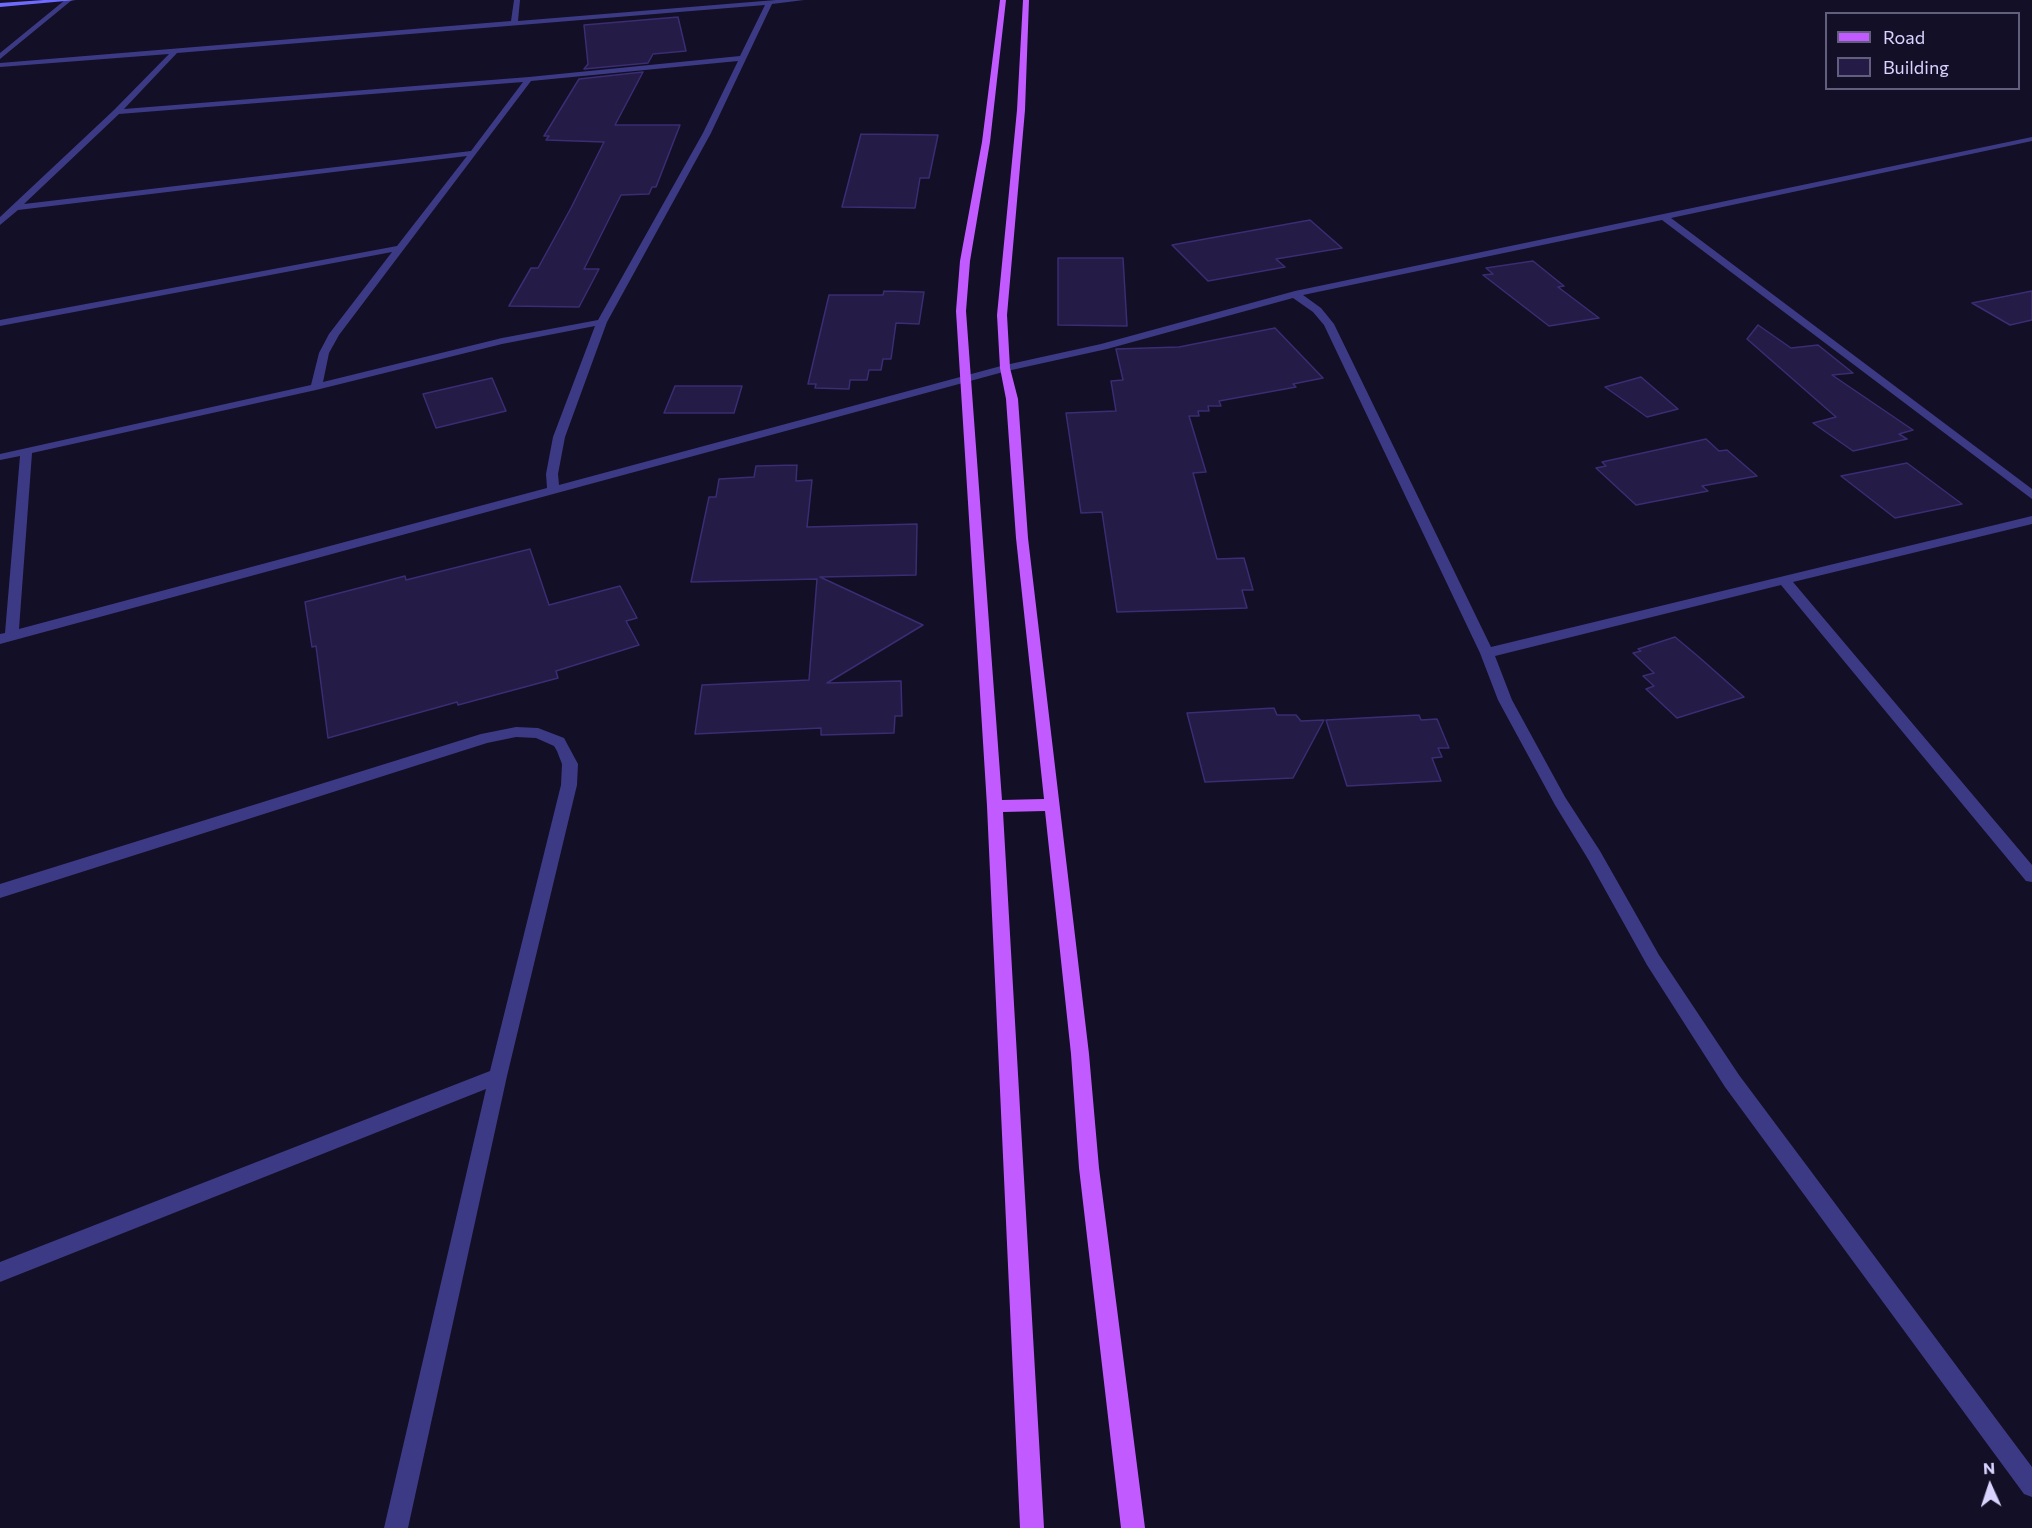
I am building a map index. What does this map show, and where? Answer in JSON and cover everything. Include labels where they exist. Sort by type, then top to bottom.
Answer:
[{"type":"main road","points":[[0,5],[71,0]]},
{"type":"main road","points":[[1003,0],[986,142],[964,261],[961,311],[994,806],[1032,1528]]},
{"type":"main road","points":[[1026,0],[1021,110],[1006,246],[1002,315],[1005,368],[1012,399],[1020,516],[1078,1042],[1089,1167],[1133,1528]]},
{"type":"main road","points":[[994,806],[1052,805]]},
{"type":"street","points":[[0,57],[71,0]]},
{"type":"street","points":[[514,23],[517,0]]},
{"type":"street","points":[[0,65],[801,0]]},
{"type":"street","points":[[553,491],[552,474],[559,437],[602,322],[707,133],[769,3]]},
{"type":"street","points":[[0,222],[117,112],[174,52]]},
{"type":"street","points":[[117,112],[529,79],[743,58]]},
{"type":"street","points":[[316,387],[324,353],[334,334],[529,79]]},
{"type":"street","points":[[26,452],[6,637],[1005,368],[1091,350],[1295,294],[2032,139]]},
{"type":"street","points":[[14,208],[474,153]]},
{"type":"street","points":[[1664,217],[2032,495]]},
{"type":"street","points":[[0,323],[400,248]]},
{"type":"street","points":[[1295,294],[1317,310],[1329,324],[1487,653],[1505,700],[1624,912],[1689,1018],[1732,1081],[2032,1486]]},
{"type":"street","points":[[0,457],[316,387],[502,341],[602,322]]},
{"type":"street","points":[[1487,653],[2032,520]]},
{"type":"street","points":[[1784,580],[2032,876]]},
{"type":"street","points":[[0,891],[478,741],[516,732],[538,733],[559,742],[568,757],[569,784],[498,1076],[396,1528]]},
{"type":"street","points":[[0,1272],[498,1076]]},
{"type":"building","points":[[678,17],[686,51],[653,54],[648,63],[584,69],[588,64],[584,25]]},
{"type":"building","points":[[643,72],[615,125],[680,125],[656,187],[652,187],[649,194],[621,195],[584,269],[599,269],[579,307],[509,306],[531,268],[538,268],[604,142],[546,140],[549,136],[544,136],[579,79]]},
{"type":"building","points":[[861,134],[938,135],[929,178],[920,178],[915,208],[842,207]]},
{"type":"building","points":[[1310,220],[1342,248],[1276,259],[1285,267],[1208,281],[1172,245]]},
{"type":"building","points":[[1058,258],[1123,258],[1127,326],[1058,325]]},
{"type":"building","points":[[1533,261],[1564,286],[1558,287],[1599,318],[1549,326],[1483,275],[1493,274],[1486,268]]},
{"type":"building","points":[[884,291],[924,292],[919,324],[896,323],[891,359],[883,359],[881,370],[869,370],[867,380],[850,380],[849,389],[815,388],[816,384],[808,384],[829,295],[883,295]]},
{"type":"building","points":[[2032,291],[2032,320],[2010,325],[1972,303]]},
{"type":"building","points":[[1758,325],[1791,348],[1818,345],[1853,373],[1832,375],[1913,430],[1899,434],[1907,439],[1853,451],[1813,423],[1836,417],[1747,339]]},
{"type":"building","points":[[1275,328],[1323,378],[1293,384],[1296,387],[1219,401],[1221,406],[1208,406],[1209,411],[1198,411],[1199,416],[1189,416],[1206,472],[1193,473],[1217,559],[1244,558],[1253,590],[1242,590],[1247,608],[1117,612],[1102,512],[1081,513],[1066,413],[1116,411],[1111,381],[1123,380],[1116,349],[1179,347]]},
{"type":"building","points":[[1641,377],[1678,409],[1647,417],[1605,387]]},
{"type":"building","points":[[492,378],[506,411],[436,428],[423,394]]},
{"type":"building","points":[[675,386],[742,386],[734,413],[664,413]]},
{"type":"building","points":[[1706,439],[1719,451],[1727,450],[1757,476],[1702,486],[1708,491],[1636,505],[1596,468],[1606,466],[1602,462]]},
{"type":"building","points":[[1907,463],[1962,504],[1895,518],[1841,476]]},
{"type":"building","points":[[797,465],[796,481],[812,480],[807,527],[917,524],[916,575],[820,577],[923,625],[827,683],[901,681],[902,716],[895,716],[894,733],[821,735],[821,728],[695,734],[702,685],[809,680],[817,579],[691,582],[709,497],[716,497],[719,479],[754,477],[756,466]]},
{"type":"building","points":[[530,549],[549,605],[620,586],[637,618],[626,621],[639,645],[556,671],[558,678],[458,705],[457,702],[328,738],[316,646],[312,647],[305,602],[405,576],[406,580]]},
{"type":"building","points":[[1675,637],[1744,697],[1677,718],[1646,689],[1654,686],[1643,676],[1654,673],[1633,653],[1641,651],[1638,649]]},
{"type":"building","points":[[1274,708],[1277,715],[1296,715],[1301,721],[1324,720],[1293,778],[1205,782],[1187,713]]},
{"type":"building","points":[[1419,715],[1421,720],[1437,719],[1449,748],[1438,748],[1442,757],[1432,758],[1441,781],[1347,786],[1326,720]]}]
